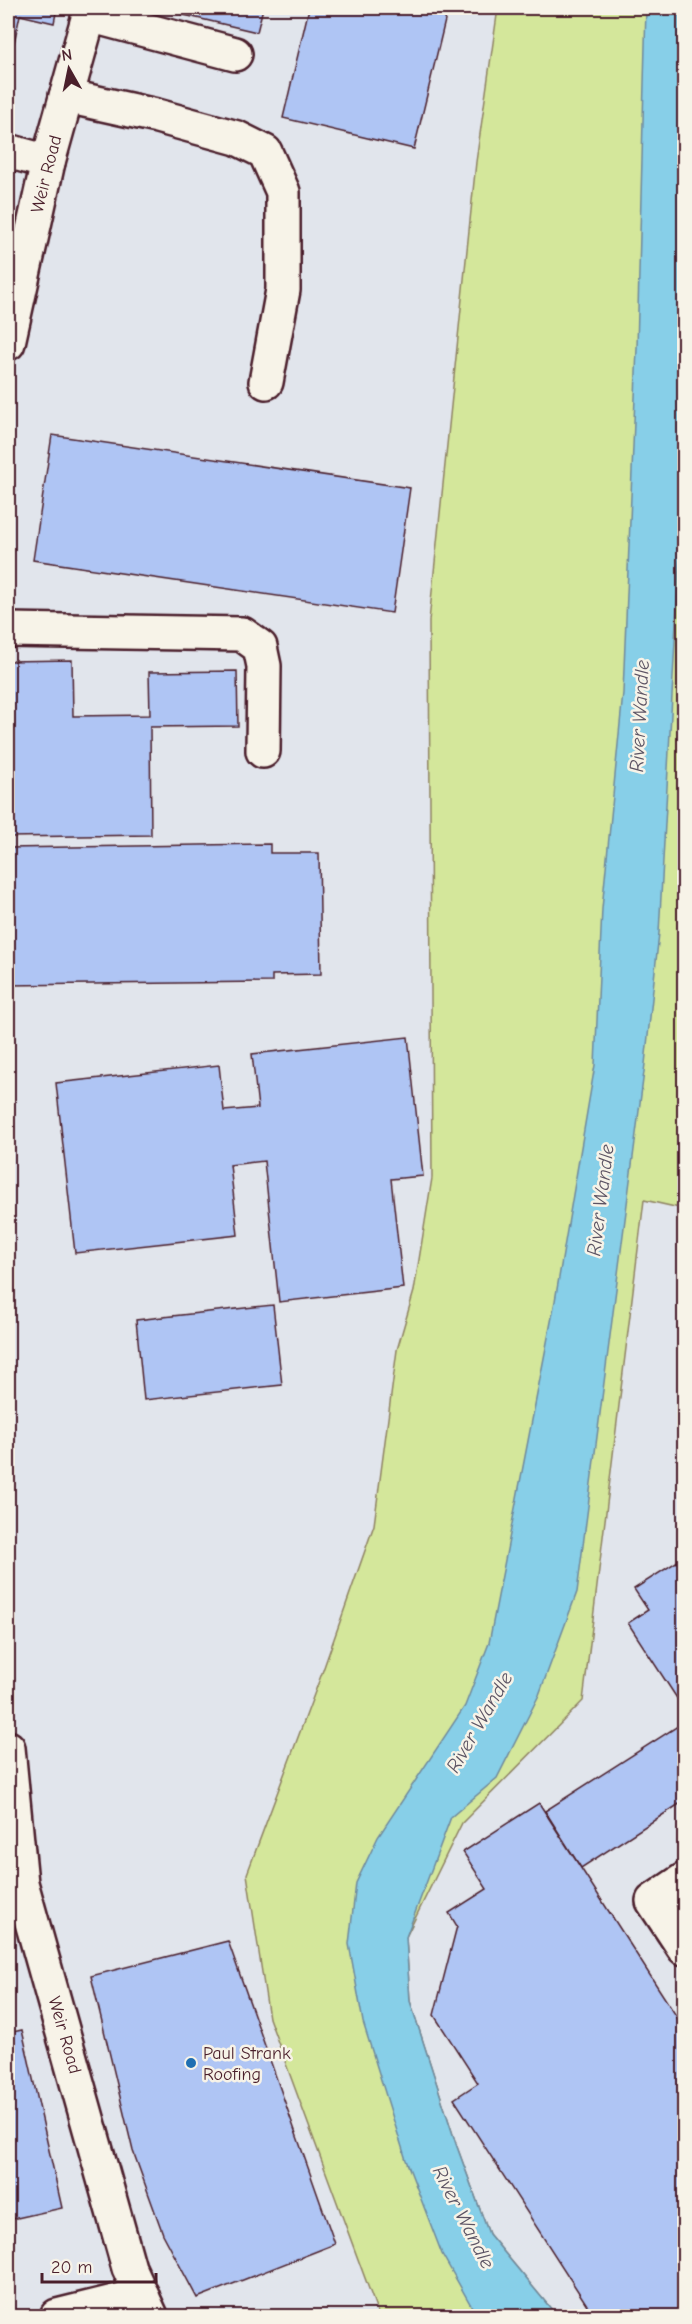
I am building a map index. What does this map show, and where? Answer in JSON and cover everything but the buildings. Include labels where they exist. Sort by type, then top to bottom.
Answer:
[{"type":"lane","points":[[90,11],[235,54]]},
{"type":"lane","name":"Weir Road","points":[[8,343],[48,162],[90,11]]},
{"type":"lane","points":[[66,96],[157,116],[237,138],[265,152],[283,192],[283,290],[266,382]]},
{"type":"lane","points":[[8,151],[48,162]]},
{"type":"lane","points":[[8,630],[242,634],[260,647],[264,666],[263,751]]},
{"type":"lane","name":"Weir Road","points":[[8,1748],[14,1885],[129,2268],[146,2306]]},
{"type":"lane","points":[[684,1880],[653,1901],[684,1948]]},
{"type":"lane","points":[[57,2316],[146,2306]]},
{"type":"shaded area","points":[[8,8],[498,8],[476,162],[429,621],[432,1178],[414,1291],[397,1350],[374,1525],[247,1875],[269,2018],[379,2316],[8,2316]]},
{"type":"shaded area","points":[[644,1199],[684,1209],[684,2316],[557,2316],[489,2234],[456,2144],[410,2001],[406,1937],[462,1823],[583,1701]]},
{"type":"green space","points":[[498,8],[684,8],[684,1209],[644,1200],[583,1701],[462,1823],[406,1937],[410,2001],[456,2144],[489,2234],[557,2316],[379,2316],[269,2018],[247,1874],[374,1525],[397,1350],[414,1291],[432,1178],[429,621],[476,162]]},
{"type":"water","name":"River Wandle","points":[[646,8],[684,8],[684,477],[659,933],[645,1064],[577,1592],[539,1695],[497,1778],[451,1817],[406,1937],[410,2001],[456,2144],[489,2234],[557,2316],[477,2316],[442,2254],[406,2160],[363,2022],[349,1944],[356,1883],[378,1837],[465,1706],[489,1643],[555,1301],[595,1065],[602,909],[623,693],[637,348]]},
{"type":"place","name":"Paul Strank Roofing","points":[[191,2063]]}]
